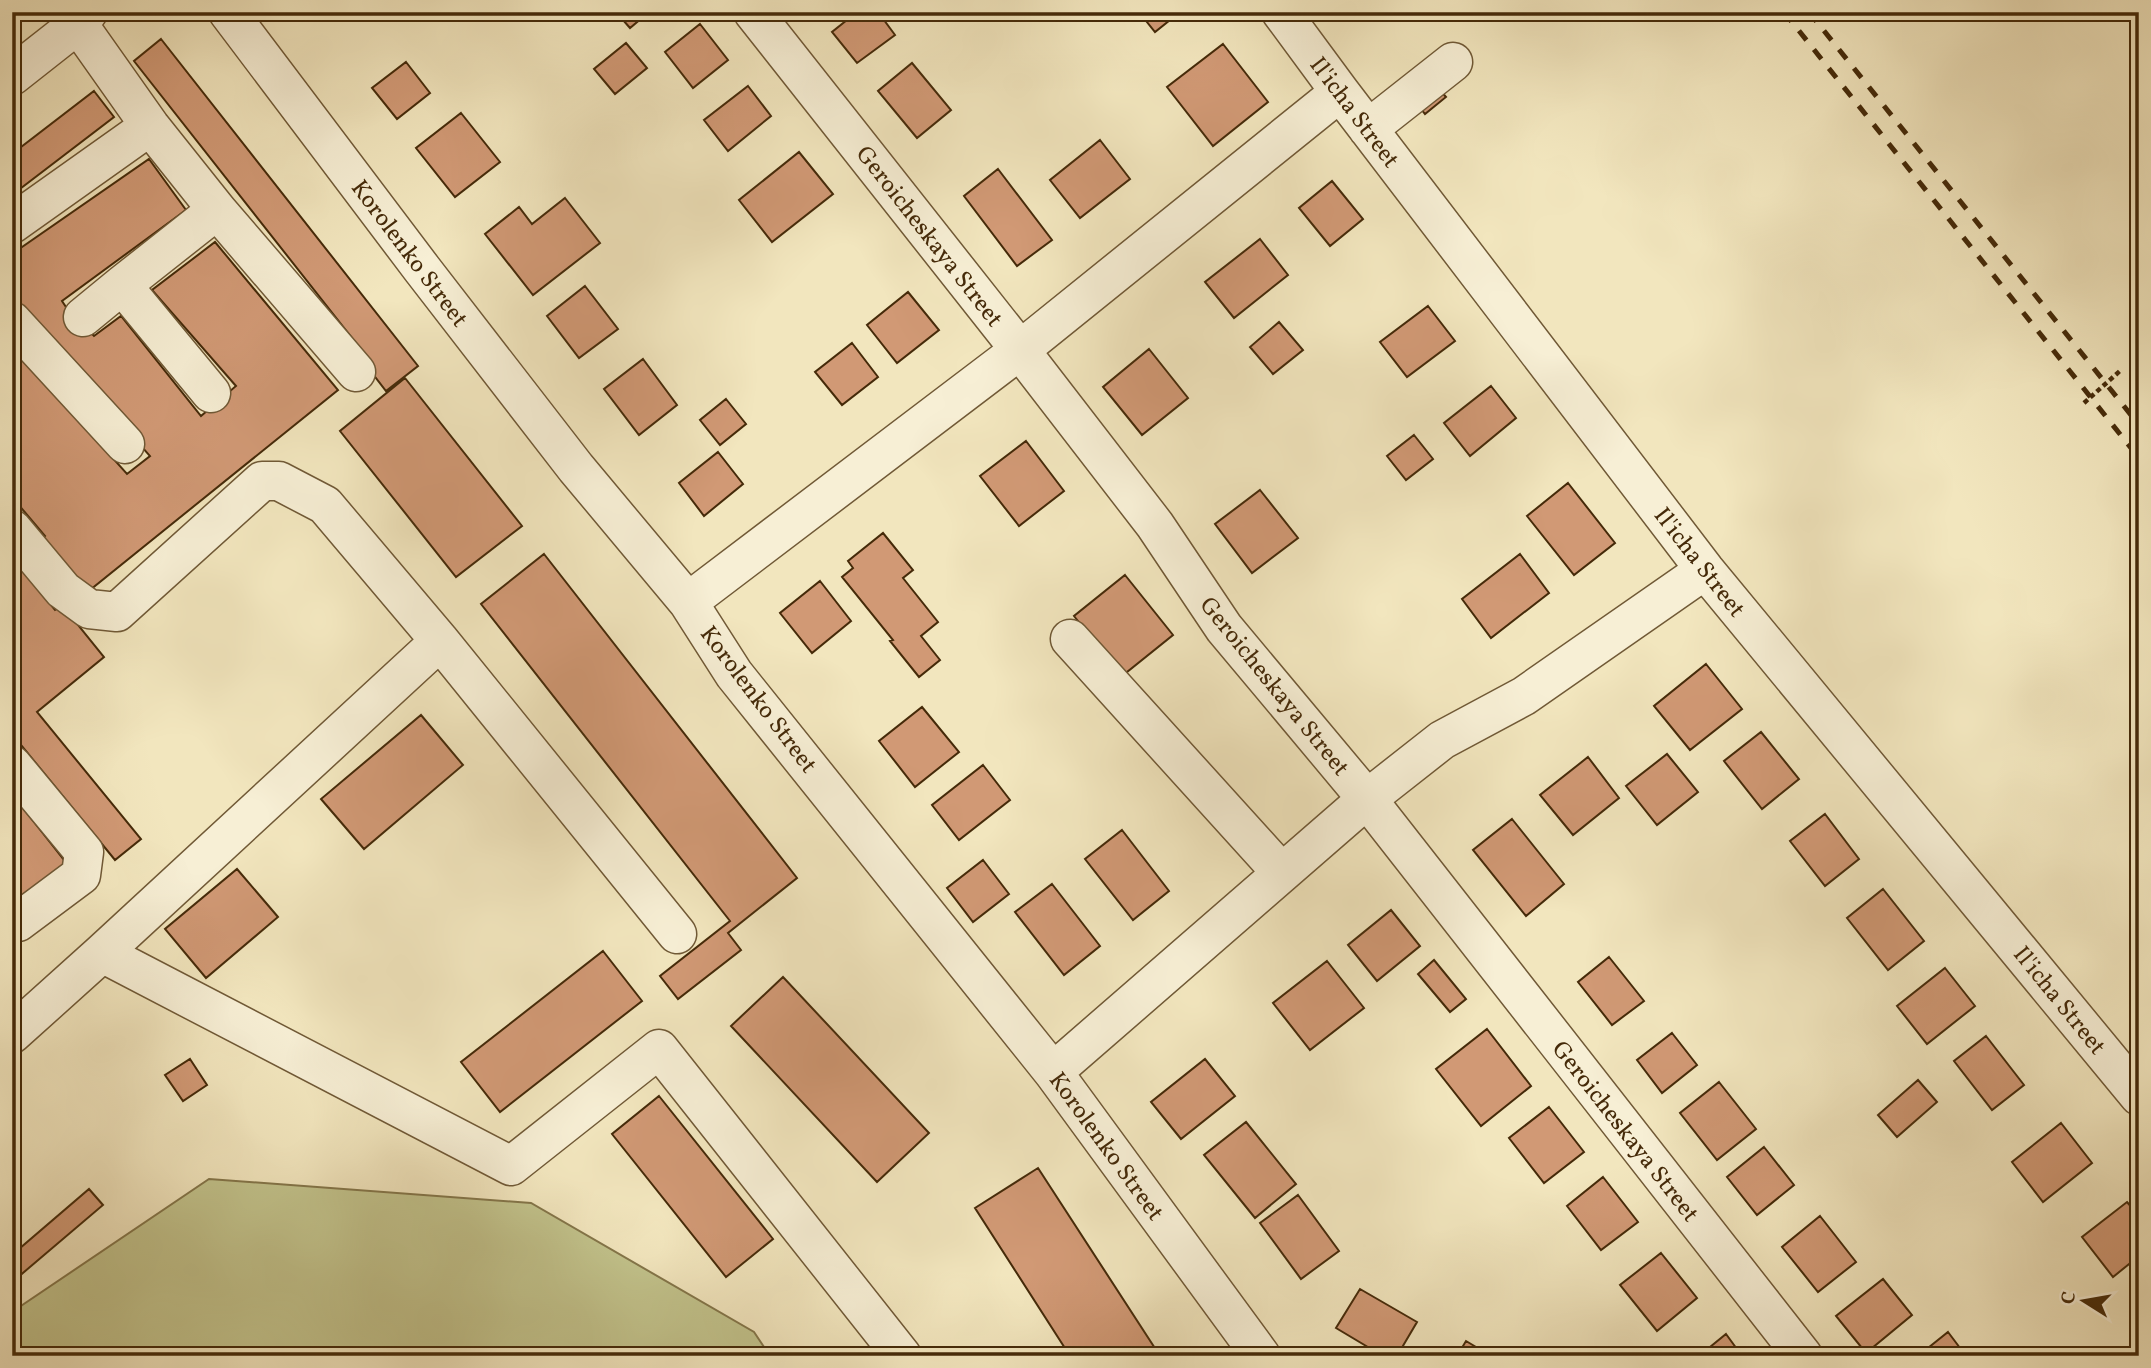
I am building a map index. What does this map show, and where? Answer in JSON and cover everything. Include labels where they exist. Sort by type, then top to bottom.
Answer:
[{"type":"street","name":"Korolenko Street","points":[[228,12],[576,468],[688,602],[734,674],[1053,1072],[1261,1356]]},
{"type":"street","name":"Geroicheskaya Street","points":[[753,12],[1155,525],[1224,628],[1367,799],[1802,1356]]},
{"type":"street","name":"Il'icha Street","points":[[1281,12],[1705,570],[2139,1096]]},
{"type":"street","points":[[12,76],[83,18],[150,126],[217,210],[356,372]]},
{"type":"street","points":[[1368,129],[1453,62]]},
{"type":"street","points":[[688,602],[1020,350],[1340,92]]},
{"type":"street","points":[[12,224],[150,126]]},
{"type":"street","points":[[83,317],[217,210]]},
{"type":"street","points":[[122,285],[211,393]]},
{"type":"street","points":[[12,321],[125,444]]},
{"type":"street","points":[[12,529],[63,590],[89,609],[117,612],[261,481],[279,481],[325,505],[677,934]]},
{"type":"street","points":[[1053,1072],[1281,872],[1442,740],[1524,696],[1705,570]]},
{"type":"street","points":[[1070,639],[1281,872]]},
{"type":"street","points":[[12,1034],[440,642]]},
{"type":"street","points":[[12,765],[84,852],[81,875],[18,922],[12,921]]},
{"type":"street","points":[[102,953],[511,1166],[659,1049],[902,1356]]},
{"type":"path","points":[[2084,403],[2121,370]]},
{"type":"green space","points":[[209,1179],[531,1203],[754,1332],[770,1356],[12,1356],[12,1312]]},
{"type":"building","points":[[616,12],[649,12],[630,28]]},
{"type":"building","points":[[857,12],[878,12],[895,35],[857,63],[832,32]]},
{"type":"building","points":[[1139,12],[1180,12],[1155,32]]},
{"type":"building","points":[[700,24],[728,60],[693,88],[665,52]]},
{"type":"building","points":[[161,39],[418,366],[386,391],[366,365],[370,361],[134,61]]},
{"type":"building","points":[[626,43],[647,68],[615,94],[594,69]]},
{"type":"building","points":[[1223,44],[1268,102],[1213,146],[1167,87]]},
{"type":"building","points":[[406,62],[430,93],[397,119],[372,88]]},
{"type":"building","points":[[912,63],[951,110],[917,138],[878,91]]},
{"type":"building","points":[[748,86],[771,116],[728,151],[704,120]]},
{"type":"building","points":[[1439,89],[1446,97],[1425,114],[1418,105]]},
{"type":"building","points":[[94,91],[114,117],[12,195],[12,154]]},
{"type":"building","points":[[461,113],[500,162],[455,197],[416,148]]},
{"type":"building","points":[[1100,140],[1130,179],[1080,218],[1050,180]]},
{"type":"building","points":[[799,152],[833,194],[772,242],[739,200]]},
{"type":"building","points":[[149,159],[186,210],[62,301],[76,322],[80,321],[94,336],[121,316],[201,416],[236,386],[152,290],[215,242],[338,390],[85,594],[43,538],[45,536],[12,497],[12,406],[19,400],[12,393],[12,346],[127,474],[150,456],[12,299],[12,254]]},
{"type":"building","points":[[998,169],[1052,240],[1017,266],[964,196]]},
{"type":"building","points":[[1332,181],[1363,219],[1330,246],[1299,208]]},
{"type":"building","points":[[565,198],[600,243],[533,295],[485,234],[519,207],[532,224]]},
{"type":"building","points":[[1260,239],[1288,275],[1234,318],[1205,282]]},
{"type":"building","points":[[585,286],[618,329],[579,358],[547,316]]},
{"type":"building","points":[[908,292],[939,330],[897,363],[867,325]]},
{"type":"building","points":[[1428,306],[1455,341],[1407,377],[1380,342]]},
{"type":"building","points":[[1279,322],[1303,350],[1273,374],[1250,347]]},
{"type":"building","points":[[852,343],[878,377],[842,405],[815,372]]},
{"type":"building","points":[[1149,349],[1188,398],[1142,435],[1103,387]]},
{"type":"building","points":[[643,359],[677,405],[639,435],[604,389]]},
{"type":"building","points":[[405,378],[522,526],[456,577],[340,431]]},
{"type":"building","points":[[1491,386],[1516,418],[1470,456],[1444,423]]},
{"type":"building","points":[[726,399],[746,424],[720,445],[700,420]]},
{"type":"building","points":[[1414,435],[1433,459],[1406,480],[1387,456]]},
{"type":"building","points":[[1026,441],[1064,491],[1019,526],[980,476]]},
{"type":"building","points":[[718,452],[743,484],[704,516],[679,483]]},
{"type":"building","points":[[1568,483],[1615,543],[1574,575],[1527,516]]},
{"type":"building","points":[[1260,490],[1298,538],[1252,573],[1215,524]]},
{"type":"building","points":[[883,533],[913,570],[903,578],[938,622],[921,636],[940,660],[919,677],[842,577],[853,568],[848,561]]},
{"type":"building","points":[[544,554],[797,878],[728,933],[741,950],[678,999],[660,976],[730,921],[481,604]]},
{"type":"building","points":[[1520,554],[1549,593],[1491,638],[1462,599]]},
{"type":"building","points":[[12,557],[55,610],[62,605],[104,657],[37,712],[141,839],[115,860],[12,734]]},
{"type":"building","points":[[1125,575],[1173,635],[1122,676],[1074,616]]},
{"type":"building","points":[[820,581],[851,621],[812,653],[780,613]]},
{"type":"building","points":[[1706,664],[1742,709],[1690,750],[1654,706]]},
{"type":"building","points":[[922,707],[959,752],[915,787],[879,741]]},
{"type":"building","points":[[421,715],[463,765],[364,849],[321,799]]},
{"type":"building","points":[[1761,732],[1799,779],[1762,809],[1724,761]]},
{"type":"building","points":[[1667,754],[1698,792],[1657,825],[1626,786]]},
{"type":"building","points":[[1588,757],[1619,798],[1573,835],[1540,795]]},
{"type":"building","points":[[983,765],[1010,800],[959,840],[932,805]]},
{"type":"building","points":[[12,794],[71,869],[19,909],[12,900]]},
{"type":"building","points":[[1825,814],[1859,859],[1825,886],[1790,841]]},
{"type":"building","points":[[1512,819],[1564,884],[1526,916],[1473,850]]},
{"type":"building","points":[[1122,830],[1169,891],[1133,920],[1085,859]]},
{"type":"building","points":[[983,860],[1009,894],[973,922],[947,888]]},
{"type":"building","points":[[237,869],[278,917],[206,978],[165,929]]},
{"type":"building","points":[[1052,884],[1100,946],[1064,975],[1015,912]]},
{"type":"building","points":[[1883,889],[1924,941],[1888,970],[1847,918]]},
{"type":"building","points":[[1391,910],[1420,946],[1377,981],[1348,945]]},
{"type":"building","points":[[603,951],[642,1001],[500,1112],[461,1062]]},
{"type":"building","points":[[1609,957],[1644,1001],[1612,1025],[1578,982]]},
{"type":"building","points":[[1434,960],[1466,999],[1450,1012],[1418,974]]},
{"type":"building","points":[[1327,961],[1364,1008],[1310,1050],[1273,1003]]},
{"type":"building","points":[[1945,968],[1975,1006],[1927,1044],[1897,1006]]},
{"type":"building","points":[[783,977],[929,1133],[877,1182],[731,1026]]},
{"type":"building","points":[[1487,1029],[1531,1086],[1481,1126],[1436,1069]]},
{"type":"building","points":[[1672,1033],[1697,1065],[1662,1093],[1637,1060]]},
{"type":"building","points":[[1986,1036],[2024,1085],[1992,1110],[1954,1061]]},
{"type":"building","points":[[190,1059],[207,1085],[183,1101],[165,1075]]},
{"type":"building","points":[[1205,1059],[1235,1096],[1181,1139],[1151,1102]]},
{"type":"building","points":[[1918,1080],[1937,1102],[1897,1137],[1878,1115]]},
{"type":"building","points":[[1719,1082],[1756,1129],[1717,1160],[1680,1113]]},
{"type":"building","points":[[659,1096],[773,1239],[726,1277],[612,1134]]},
{"type":"building","points":[[1549,1107],[1584,1152],[1544,1183],[1509,1138]]},
{"type":"building","points":[[1246,1122],[1296,1184],[1255,1218],[1204,1155]]},
{"type":"building","points":[[2061,1123],[2092,1163],[2043,1202],[2012,1162]]},
{"type":"building","points":[[1764,1147],[1794,1185],[1757,1215],[1727,1177]]},
{"type":"building","points":[[1038,1168],[1160,1356],[1070,1356],[975,1208]]},
{"type":"building","points":[[1603,1177],[1638,1222],[1601,1250],[1567,1206]]},
{"type":"building","points":[[89,1189],[103,1205],[17,1278],[12,1272],[12,1255]]},
{"type":"building","points":[[1298,1195],[1339,1251],[1301,1279],[1260,1223]]},
{"type":"building","points":[[2127,1202],[2139,1216],[2139,1256],[2113,1277],[2082,1237]]},
{"type":"building","points":[[1820,1216],[1856,1262],[1818,1292],[1782,1247]]},
{"type":"building","points":[[1661,1253],[1697,1298],[1657,1331],[1620,1285]]},
{"type":"building","points":[[1883,1279],[1912,1315],[1866,1353],[1836,1316]]},
{"type":"building","points":[[1360,1289],[1417,1322],[1397,1356],[1383,1356],[1336,1328]]},
{"type":"building","points":[[1948,1332],[1966,1356],[1918,1356]]},
{"type":"building","points":[[1726,1334],[1742,1356],[1699,1356]]},
{"type":"building","points":[[1466,1341],[1491,1356],[1457,1356]]},
{"type":"building","points":[[1566,1348],[1580,1356],[1561,1356]]},
{"type":"railway","points":[[1784,12],[2139,458]]},
{"type":"railway","points":[[1809,12],[2139,425]]}]
